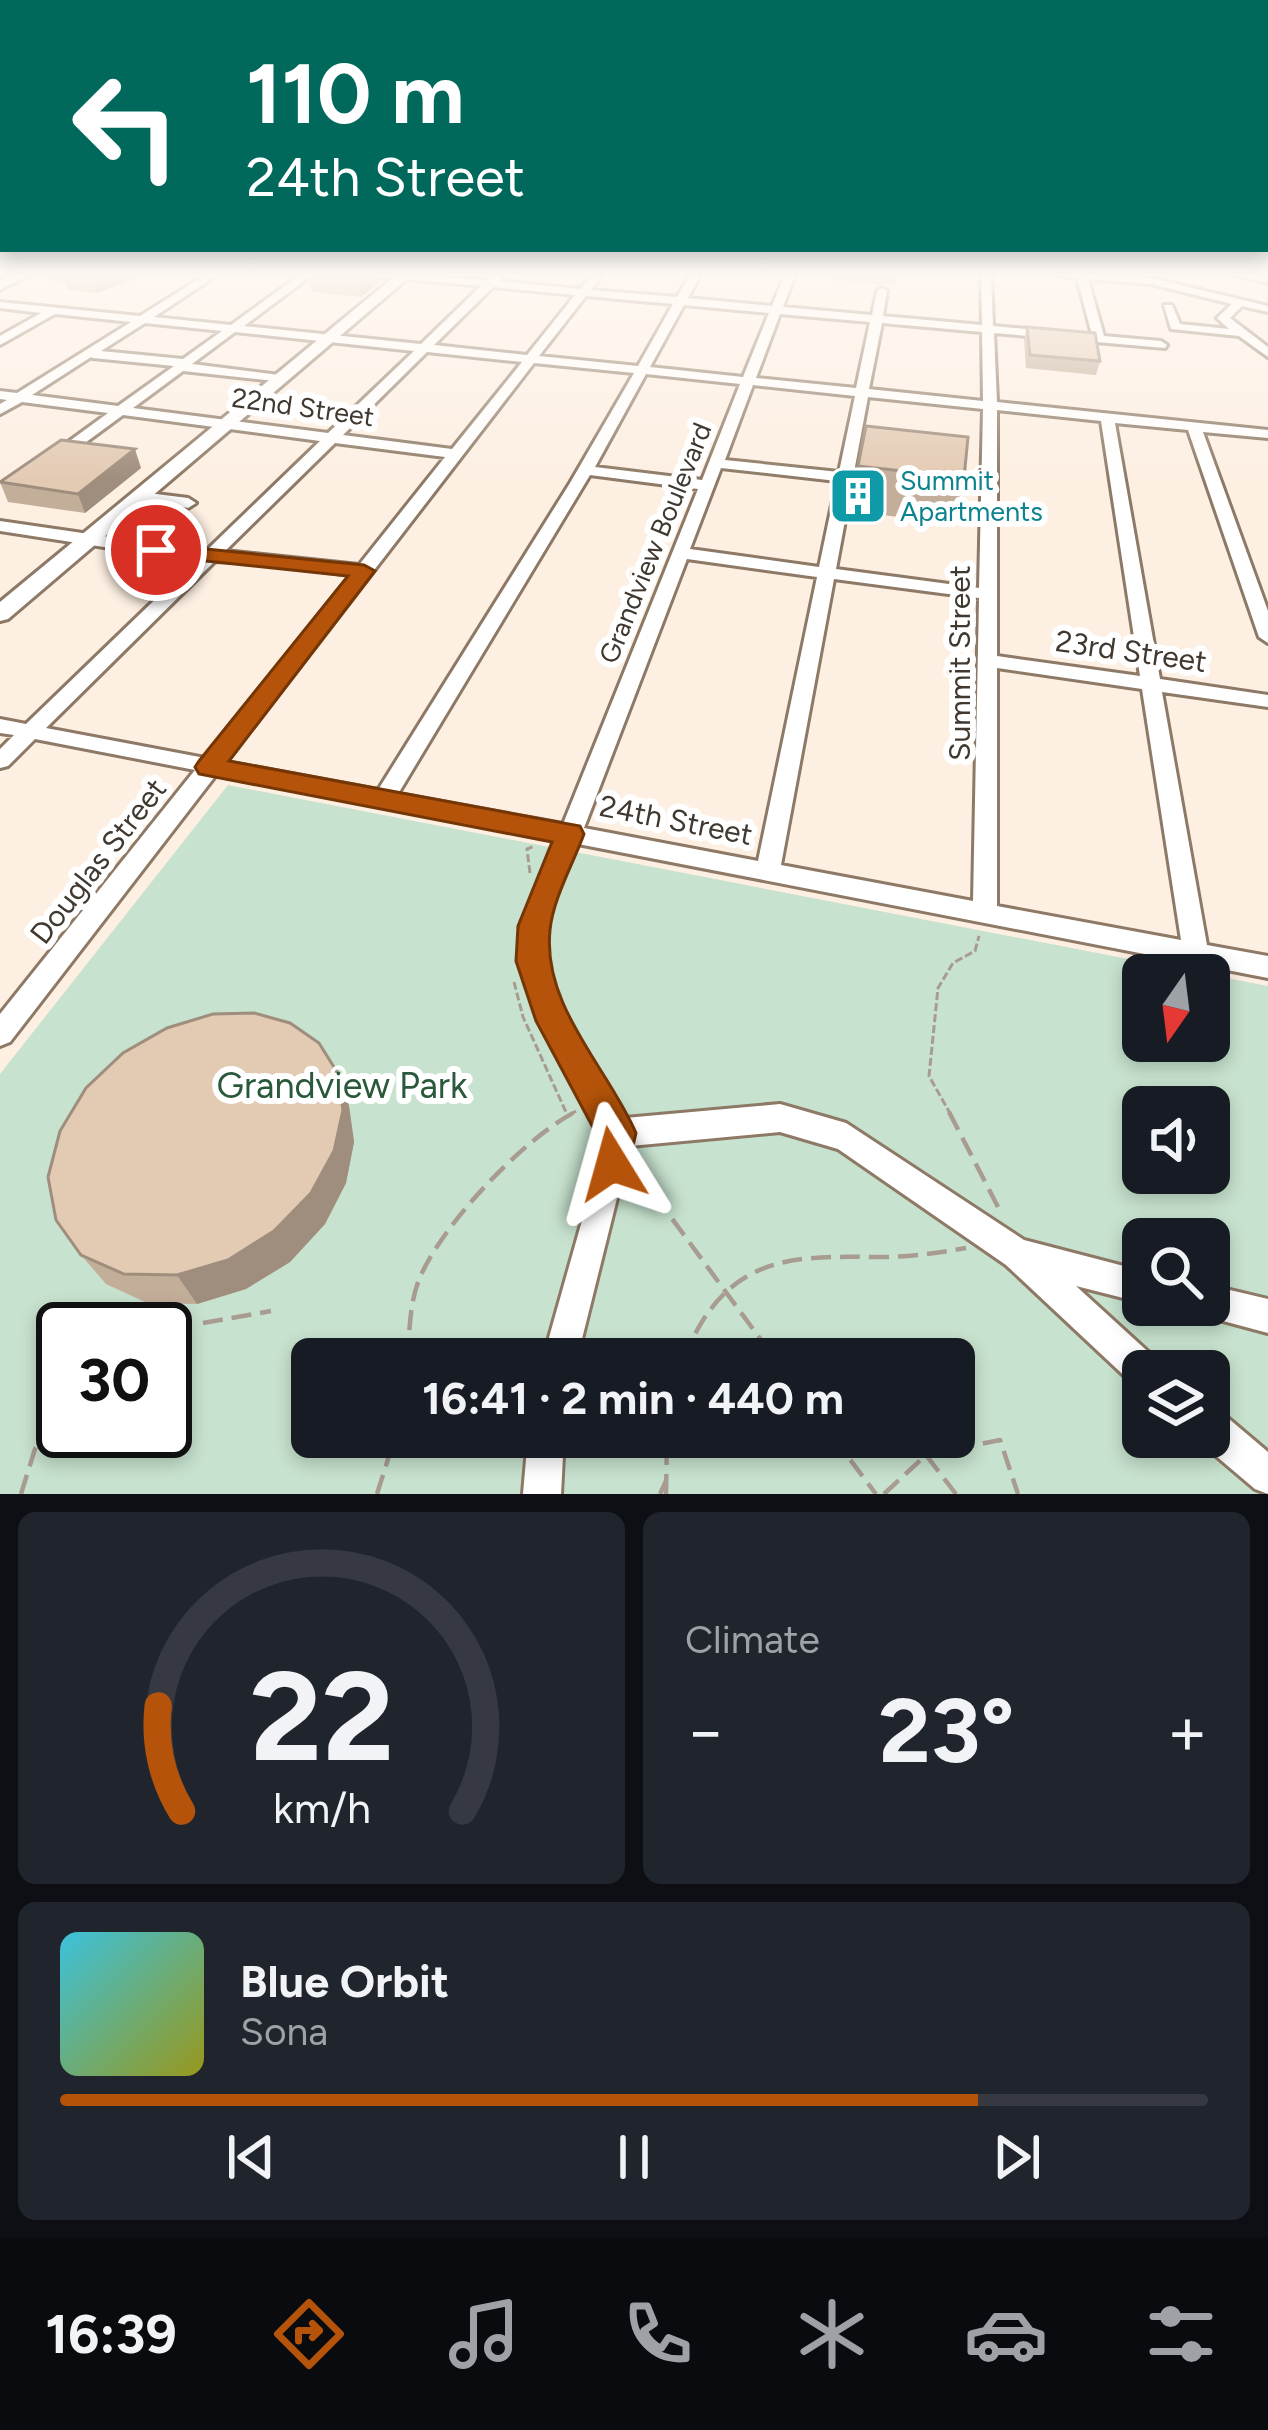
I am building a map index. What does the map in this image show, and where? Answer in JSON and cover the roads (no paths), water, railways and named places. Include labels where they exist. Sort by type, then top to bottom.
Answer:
[{"type":"main road","points":[[0,614],[324,342]]},
{"type":"street","points":[[0,410],[107,342]]},
{"type":"street","points":[[34,473],[217,342]]},
{"type":"street","points":[[356,342],[1268,434]]},
{"type":"street","points":[[0,761],[430,342]]},
{"type":"street","name":"Douglas Street","points":[[0,1034],[543,342]]},
{"type":"street","points":[[384,799],[585,470],[655,342]]},
{"type":"street","name":"Grandview Boulevard","points":[[615,1148],[602,1103],[553,1021],[533,961],[534,926],[763,342]]},
{"type":"street","points":[[768,871],[874,342]]},
{"type":"street","name":"Summit Street","points":[[985,911],[988,342]]},
{"type":"street","points":[[1127,342],[1161,345]]},
{"type":"street","points":[[88,354],[121,353],[279,379]]},
{"type":"street","name":"22nd Street","points":[[0,395],[455,454]]},
{"type":"street","points":[[1107,418],[1196,953]]},
{"type":"street","points":[[1194,427],[1268,637]]},
{"type":"street","points":[[715,463],[843,477]]},
{"type":"street","points":[[585,470],[706,485]]},
{"type":"street","points":[[140,496],[188,503]]},
{"type":"street","points":[[0,526],[156,550],[364,571]]},
{"type":"street","points":[[156,550],[177,532]]},
{"type":"street","points":[[680,553],[986,594]]},
{"type":"street","name":"23rd Street","points":[[985,661],[1268,701]]},
{"type":"street","name":"24th Street","points":[[0,726],[1268,967]]},
{"type":"street","points":[[565,1338],[615,1148],[780,1118],[846,1137],[1017,1254],[1122,1351]]},
{"type":"street","points":[[1017,1254],[1122,1282]]},
{"type":"street","points":[[1230,1307],[1268,1316]]},
{"type":"street","points":[[1230,1444],[1268,1476]]},
{"type":"street","points":[[542,1494],[545,1458]]},
{"type":"place","name":"Summit Apartments","points":[[858,496]]},
{"type":"park label","name":"Grandview Park","points":[[342,1085]]}]
